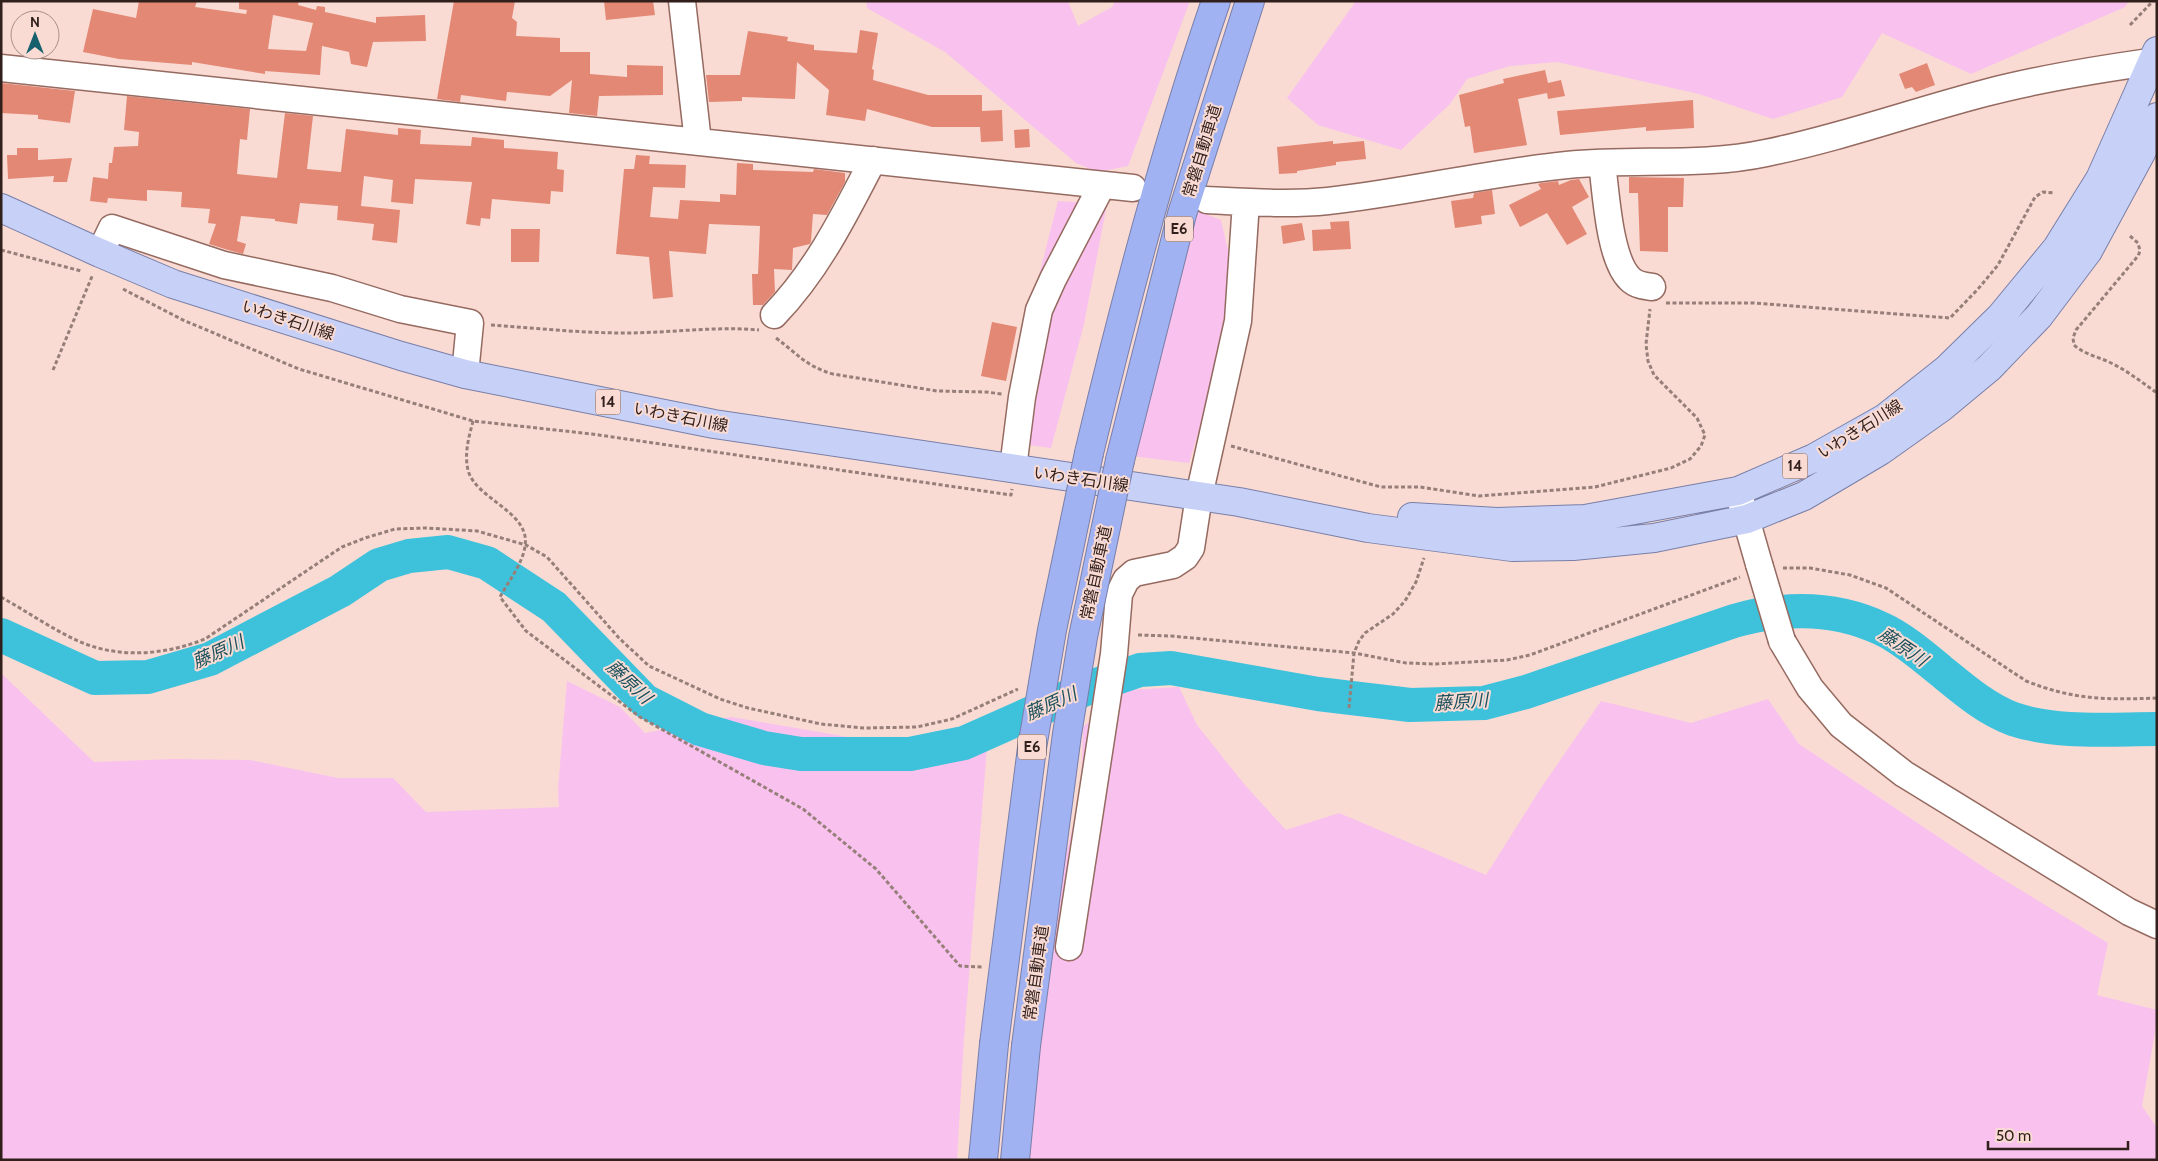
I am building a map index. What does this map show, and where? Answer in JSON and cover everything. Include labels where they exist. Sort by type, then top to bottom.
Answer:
[{"type":"highway","name":"常磐自動車道","points":[[983,1160],[994,1044],[1032,748],[1052,630],[1089,454],[1120,324],[1178,116],[1216,1]]},
{"type":"highway","name":"常磐自動車道","points":[[1015,1160],[1026,1046],[1069,725],[1083,637],[1120,460],[1182,214],[1250,1]]},
{"type":"main road","name":"いわき石川線","points":[[1238,502],[1363,514],[1497,522],[1585,519],[1738,491],[1814,458],[1885,418],[1947,369],[2001,316],[2057,248],[2100,179],[2155,58]]},
{"type":"main road","name":"いわき石川線","points":[[1,208],[97,264],[173,284],[401,356],[465,374],[714,424],[1238,502],[1368,528],[1512,546],[1573,546],[1654,538],[1747,519],[1804,496],[1880,451],[1942,406],[1989,368],[2039,316],[2088,251],[2142,151],[2157,117]]},
{"type":"street","points":[[682,1],[698,142]]},
{"type":"street","points":[[1207,200],[1246,202],[1327,201],[1532,168],[1763,154],[1987,93],[2074,73],[2155,58]]},
{"type":"street","points":[[1,68],[1133,188]]},
{"type":"street","points":[[771,328],[840,225],[873,160]]},
{"type":"street","points":[[1602,163],[1614,248],[1620,264],[1630,279],[1651,295]]},
{"type":"street","points":[[1014,468],[1022,397],[1039,310],[1102,185]]},
{"type":"street","points":[[1069,947],[1114,648],[1119,594],[1126,580],[1134,573],[1173,564],[1185,557],[1191,548],[1199,496],[1238,321],[1246,202]]},
{"type":"street","points":[[97,264],[112,228],[224,265],[332,288],[400,310],[470,324],[465,374]]},
{"type":"street","points":[[1738,491],[1782,641],[1810,688],[1841,725],[1896,768],[2129,912],[2157,925]]},
{"type":"path","points":[[2130,25],[2153,1]]},
{"type":"path","points":[[1211,441],[1381,487],[1420,487],[1479,496],[1595,487],[1670,468],[1690,459],[1701,446],[1705,435],[1697,418],[1654,375],[1648,361],[1646,344],[1651,295],[1950,318],[1998,265],[2035,196],[2043,192],[2055,193]]},
{"type":"path","points":[[2130,236],[2138,243],[2140,251],[2138,256],[2076,330],[2073,338],[2074,345],[2080,350],[2112,363],[2157,393]]},
{"type":"path","points":[[1,250],[97,264],[53,370]]},
{"type":"path","points":[[470,324],[623,333],[661,333],[702,329],[758,330],[771,328],[806,364],[833,374],[937,391],[986,392],[1022,397]]},
{"type":"path","points":[[474,421],[466,458],[468,471],[473,481],[517,521],[524,533],[526,545],[523,555],[500,597],[526,632],[640,717],[696,751],[751,778],[803,809],[876,869],[960,966],[987,967]]},
{"type":"path","points":[[1,597],[78,641],[106,650],[133,653],[158,652],[183,648],[205,639],[342,547],[365,538],[395,529],[426,528],[478,531],[526,545],[547,557],[619,638],[649,666],[720,699],[748,708],[830,724],[864,728],[917,727],[952,719],[1020,688]]},
{"type":"path","points":[[1349,708],[1354,653],[1365,633],[1393,614],[1405,601],[1416,582],[1431,536]]},
{"type":"path","points":[[1114,648],[1140,635],[1354,653],[1406,662],[1435,664],[1507,660],[1522,657],[1729,579],[1761,569],[1810,568],[1850,575],[1886,588],[2026,681],[2051,691],[2080,698],[2109,700],[2157,698]]},
{"type":"shaded area","points":[[866,1],[1068,1],[1078,26],[1112,7],[1115,1],[1190,1],[1128,166],[1098,172],[1076,163],[945,52],[867,8]]},
{"type":"shaded area","points":[[1356,1],[2129,1],[2125,7],[1971,74],[1882,33],[1842,97],[1773,119],[1699,94],[1557,62],[1510,66],[1467,79],[1450,104],[1401,150],[1318,125],[1287,98]]},
{"type":"shaded area","points":[[1058,201],[1107,204],[1084,324],[1051,448],[1028,445],[1025,309],[1036,287]]},
{"type":"shaded area","points":[[1198,211],[1221,220],[1232,268],[1214,380],[1189,463],[1131,456]]},
{"type":"shaded area","points":[[1,673],[94,762],[173,759],[250,760],[338,778],[393,778],[426,812],[559,807],[558,789],[567,681],[620,707],[645,733],[731,717],[866,740],[987,747],[964,1039],[957,1160],[1,1160]]},
{"type":"shaded area","points":[[1179,687],[1197,725],[1245,785],[1286,830],[1339,813],[1486,875],[1541,788],[1601,701],[1691,723],[1768,699],[1799,744],[1991,872],[2108,943],[2097,995],[2157,1010],[2157,1021],[2142,1106],[2157,1128],[2157,1160],[1027,1160],[1043,944],[1081,795],[1083,727],[1128,690]]},
{"type":"building","points":[[139,1],[197,1],[195,7],[246,14],[247,10],[239,9],[239,1],[299,1],[298,5],[316,10],[317,6],[325,7],[325,12],[376,23],[376,17],[425,15],[426,41],[373,42],[367,67],[351,64],[349,52],[322,46],[320,75],[265,71],[265,74],[192,62],[192,65],[119,59],[83,52],[93,9],[136,18]],"holes":[[[273,15],[313,23],[306,51],[268,49]]]},
{"type":"building","points":[[454,1],[515,1],[512,18],[517,22],[516,36],[560,38],[560,52],[590,52],[590,74],[627,77],[627,65],[663,66],[663,95],[599,96],[597,116],[569,113],[572,80],[550,96],[507,92],[506,101],[461,95],[460,102],[437,99]]},
{"type":"building","points":[[604,1],[653,1],[655,15],[606,20]]},
{"type":"building","points":[[860,30],[878,33],[872,69],[874,70],[873,80],[928,95],[982,95],[982,111],[1002,110],[1003,141],[981,142],[980,127],[932,127],[867,109],[865,121],[826,115],[829,90],[797,62],[795,99],[742,97],[742,101],[709,102],[706,75],[740,75],[748,31],[788,37],[787,41],[814,45],[814,50],[857,53]]},
{"type":"building","points":[[1927,63],[1935,85],[1916,92],[1912,87],[1905,89],[1899,74]]},
{"type":"building","points":[[1545,70],[1548,83],[1561,80],[1565,96],[1548,99],[1547,93],[1518,99],[1527,145],[1474,153],[1470,126],[1465,127],[1459,95],[1504,83],[1503,79]]},
{"type":"building","points":[[1,83],[75,91],[70,123],[38,119],[38,115],[1,113]]},
{"type":"building","points":[[127,96],[250,109],[247,140],[240,139],[237,174],[277,178],[285,113],[313,116],[307,169],[341,172],[346,129],[398,135],[398,128],[421,130],[420,144],[471,146],[472,137],[504,140],[504,148],[558,152],[557,169],[564,170],[563,192],[551,191],[550,204],[492,199],[490,219],[481,218],[480,226],[466,224],[472,182],[415,179],[413,204],[391,202],[393,180],[364,176],[361,206],[400,210],[397,243],[372,240],[374,224],[337,220],[338,206],[300,203],[297,224],[275,221],[275,219],[241,216],[237,241],[246,244],[243,254],[209,244],[216,224],[208,223],[210,209],[181,207],[182,192],[147,190],[147,201],[108,198],[107,203],[90,201],[93,177],[108,179],[109,163],[112,163],[114,147],[138,146],[139,132],[124,130]]},
{"type":"building","points":[[1693,100],[1694,128],[1646,131],[1646,127],[1560,135],[1557,111]]},
{"type":"building","points":[[1029,129],[1030,147],[1015,148],[1014,130]]},
{"type":"building","points":[[1333,141],[1333,144],[1364,141],[1366,159],[1336,162],[1336,165],[1297,171],[1297,173],[1279,174],[1277,147]]},
{"type":"building","points":[[17,148],[38,148],[38,160],[72,158],[67,182],[53,182],[54,176],[8,179],[7,155],[17,155]]},
{"type":"building","points":[[636,155],[650,156],[649,164],[686,165],[685,188],[653,187],[650,217],[678,219],[680,200],[720,202],[720,194],[736,195],[737,163],[753,164],[753,170],[813,172],[814,169],[845,173],[845,182],[827,215],[813,214],[810,244],[793,248],[792,270],[774,269],[775,292],[763,305],[753,305],[752,274],[758,274],[760,226],[709,224],[706,254],[669,251],[673,297],[653,299],[649,257],[616,254],[624,169],[634,169]]},
{"type":"building","points":[[1629,177],[1684,178],[1683,207],[1668,207],[1668,252],[1640,251],[1638,193],[1629,193]]},
{"type":"building","points":[[1579,179],[1589,197],[1572,207],[1587,234],[1567,245],[1547,213],[1520,227],[1509,205],[1541,189],[1538,184],[1558,181],[1559,185]]},
{"type":"building","points":[[1492,190],[1495,214],[1481,216],[1482,224],[1455,228],[1451,201],[1473,198],[1474,193]]},
{"type":"building","points":[[1349,221],[1351,249],[1313,251],[1312,230],[1331,229],[1330,222]]},
{"type":"building","points":[[1302,223],[1305,240],[1283,244],[1281,226]]},
{"type":"building","points":[[511,229],[540,229],[539,262],[511,262]]},
{"type":"building","points":[[992,322],[1017,327],[1006,381],[981,376]]},
{"type":"waterway","name":"藤原川","points":[[1,635],[95,678],[148,677],[210,659],[340,591],[379,565],[409,556],[448,552],[487,563],[554,607],[645,701],[700,729],[764,748],[801,754],[910,754],[964,743],[1090,687],[1140,670],[1171,668],[1318,694],[1410,705],[1484,703],[1526,692],[1734,621],[1771,613],[1809,611],[1846,616],[1864,621],[1890,633],[1913,648],[1975,698],[1993,710],[2013,719],[2030,724],[2066,729],[2157,729]]}]
